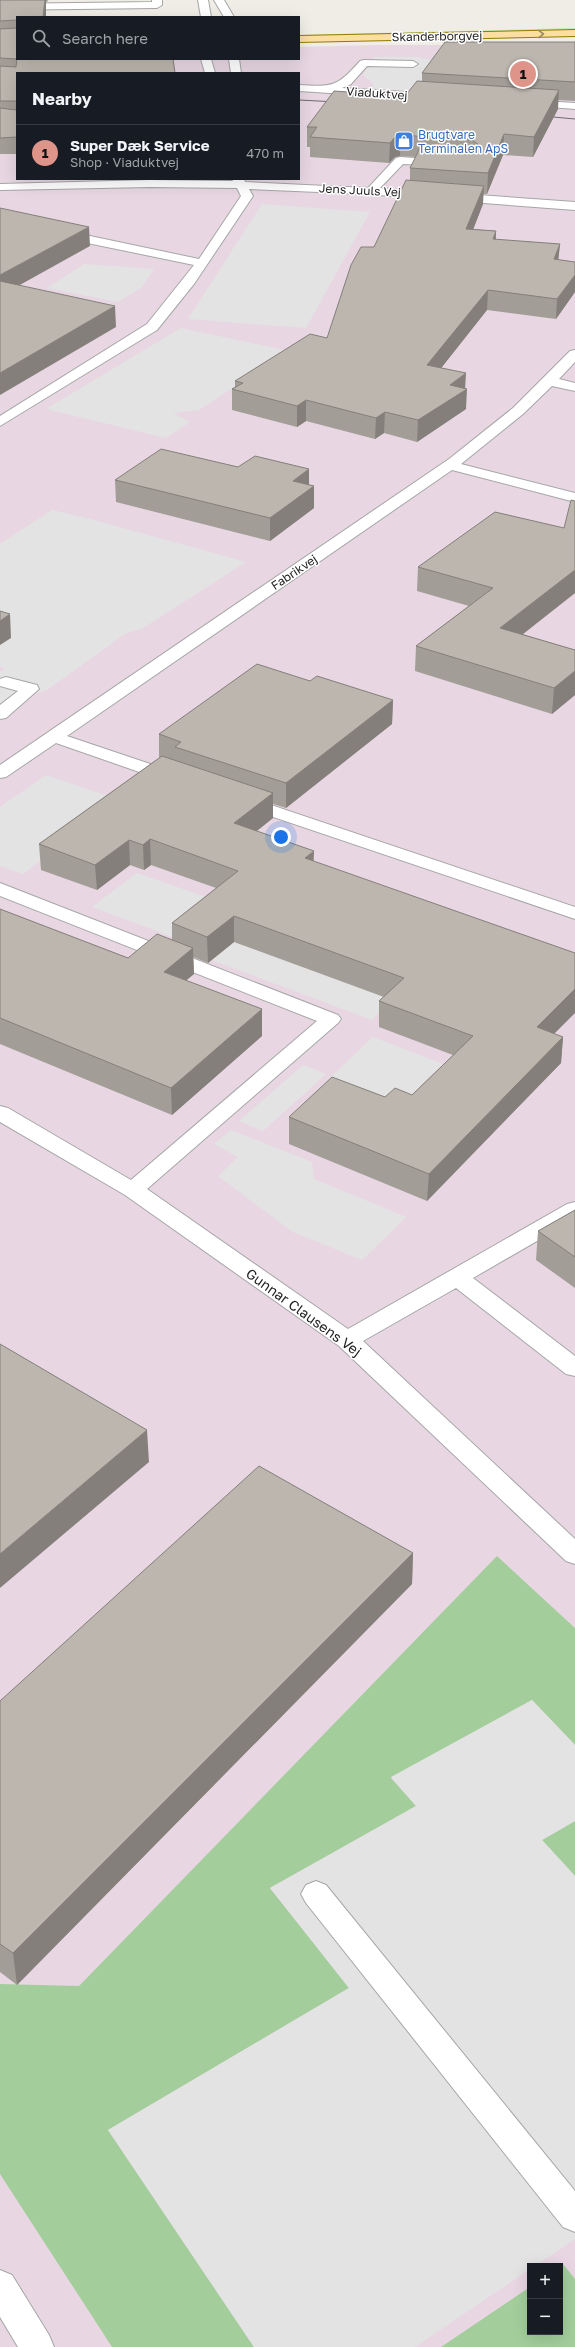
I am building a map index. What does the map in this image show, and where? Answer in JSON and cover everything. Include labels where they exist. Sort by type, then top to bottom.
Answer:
[{"type":"main road","name":"Skanderborgvej","points":[[346,27],[575,25]]},
{"type":"main road","points":[[300,33],[449,26]]},
{"type":"main road","name":"Skanderborgvej","points":[[300,39],[575,33]]},
{"type":"street","points":[[0,7],[157,5],[157,0]]},
{"type":"street","points":[[203,0],[206,16]]},
{"type":"street","points":[[219,0],[228,16]]},
{"type":"street","points":[[206,60],[210,72]]},
{"type":"street","points":[[234,60],[236,72]]},
{"type":"street","points":[[347,82],[364,63],[413,64],[404,74]]},
{"type":"street","points":[[327,90],[347,82],[362,81]]},
{"type":"street","name":"Viaduktvej","points":[[300,88],[443,98]]},
{"type":"street","points":[[513,102],[575,106]]},
{"type":"street","points":[[372,190],[400,160],[455,164]]},
{"type":"street","points":[[0,422],[152,328],[171,306],[202,263],[247,196],[239,182]]},
{"type":"street","name":"Jens Juuls Vej","points":[[0,187],[239,182],[372,190],[575,206]]},
{"type":"street","points":[[0,221],[202,263]]},
{"type":"street","name":"Fabrikvej","points":[[0,773],[7,760],[54,737],[449,465],[497,429],[551,382],[575,354]]},
{"type":"street","points":[[551,382],[575,387]]},
{"type":"street","points":[[449,465],[575,498]]},
{"type":"street","points":[[0,714],[31,689],[6,682]]},
{"type":"street","points":[[54,737],[190,783]]},
{"type":"street","points":[[227,796],[575,913]]},
{"type":"street","points":[[0,889],[331,1019],[133,1190]]},
{"type":"street","name":"Gunnar Clausens Vej","points":[[0,1113],[133,1190],[347,1340],[575,1554]]},
{"type":"street","points":[[347,1340],[575,1209]]},
{"type":"street","points":[[457,1277],[575,1368]]},
{"type":"street","points":[[316,1894],[575,2216]]},
{"type":"street","points":[[0,2286],[37,2347]]},
{"type":"shaded area","points":[[376,45],[575,45],[575,2347],[0,2347],[0,49],[16,58],[16,60],[300,60],[300,47]]},
{"type":"shaded area","points":[[374,57],[416,57],[436,61],[423,92],[371,88],[374,84],[363,75]]},
{"type":"shaded area","points":[[262,204],[370,212],[306,328],[188,319]]},
{"type":"shaded area","points":[[84,264],[154,269],[141,288],[118,302],[47,288]]},
{"type":"shaded area","points":[[181,328],[289,351],[199,410],[173,413],[190,422],[166,438],[46,409]]},
{"type":"shaded area","points":[[52,510],[246,562],[143,628],[125,634],[47,690],[0,703],[0,672],[5,669],[0,667],[0,544]]},
{"type":"shaded area","points":[[46,775],[122,801],[23,874],[0,866],[0,807]]},
{"type":"shaded area","points":[[137,873],[217,901],[173,937],[92,907]]},
{"type":"shaded area","points":[[234,942],[393,1000],[372,1020],[212,960]]},
{"type":"shaded area","points":[[373,1037],[451,1067],[403,1115],[375,1114],[316,1091]]},
{"type":"shaded area","points":[[303,1065],[326,1074],[263,1131],[239,1121]]},
{"type":"shaded area","points":[[231,1130],[312,1162],[314,1179],[406,1217],[362,1260],[293,1232],[218,1176],[238,1157],[214,1144]]},
{"type":"shaded area","points":[[532,1700],[575,1745],[575,1821],[542,1840],[575,1876],[575,2239],[539,2263],[527,2263],[527,2271],[415,2347],[254,2347],[108,2130],[349,1988],[270,1888],[416,1806],[391,1777]]},
{"type":"green space","points":[[575,28],[575,30],[300,35]]},
{"type":"green space","points":[[497,1556],[575,1628],[575,1745],[532,1700],[391,1778],[416,1806],[270,1888],[349,1988],[108,2130],[254,2347],[112,2347],[0,2174],[0,1984],[79,1986]]},
{"type":"green space","points":[[575,1821],[575,1876],[542,1840]]},
{"type":"green space","points":[[563,2264],[575,2279],[575,2347],[441,2347],[527,2289],[527,2335],[563,2335]]},
{"type":"building","points":[[0,0],[45,0],[43,16],[16,16],[16,20],[0,21]]},
{"type":"building","points":[[16,28],[16,59],[0,58],[0,29]]},
{"type":"building","points":[[445,42],[575,42],[575,82],[422,73]]},
{"type":"building","points":[[17,60],[173,60],[175,72],[16,72],[16,101],[0,101],[0,66],[16,67]]},
{"type":"building","points":[[417,81],[559,90],[534,137],[504,134],[488,173],[410,168],[421,146],[472,149],[479,145],[472,140],[401,135],[395,137],[390,143],[310,137],[317,127],[307,127],[334,91],[405,96]]},
{"type":"building","points":[[0,108],[16,110],[16,137],[0,138]]},
{"type":"building","points":[[406,180],[484,186],[466,229],[496,231],[493,239],[560,244],[554,259],[575,262],[575,275],[557,299],[488,290],[427,365],[466,373],[450,385],[467,389],[418,420],[385,412],[376,418],[306,400],[297,406],[232,389],[243,383],[235,381],[310,334],[327,338],[351,265],[361,247],[374,247]]},
{"type":"building","points":[[0,208],[89,227],[0,275]]},
{"type":"building","points":[[0,281],[115,306],[0,373]]},
{"type":"building","points":[[161,449],[238,467],[255,456],[309,469],[293,481],[314,486],[270,518],[115,480]]},
{"type":"building","points":[[571,500],[575,501],[575,570],[500,628],[575,650],[575,671],[554,688],[416,646],[493,588],[418,567],[495,512],[564,528]]},
{"type":"building","points":[[0,611],[10,614],[0,621]]},
{"type":"building","points":[[257,664],[310,681],[317,676],[393,700],[286,783],[175,747],[181,742],[159,734]]},
{"type":"building","points":[[162,756],[273,793],[234,823],[314,851],[305,858],[575,953],[575,989],[537,1027],[563,1037],[429,1174],[289,1117],[332,1077],[385,1097],[395,1088],[412,1095],[473,1036],[379,1001],[404,978],[234,916],[207,937],[172,923],[238,871],[150,839],[143,845],[129,840],[95,865],[39,844]]},
{"type":"building","points":[[0,909],[128,958],[157,934],[193,948],[164,972],[262,1009],[171,1088],[0,1018]]},
{"type":"building","points":[[575,1210],[575,1257],[538,1231]]},
{"type":"building","points":[[0,1344],[147,1430],[0,1554]]},
{"type":"building","points":[[259,1466],[413,1553],[13,1953],[0,1944],[0,1701]]},
{"type":"tram line","points":[[300,100],[337,102]]},
{"type":"tram line","points":[[542,116],[575,119]]},
{"type":"place","name":"Super Dæk Service","points":[[523,74]]},
{"type":"place","name":"Brugtvare Terminalen ApS","points":[[404,141]]}]
